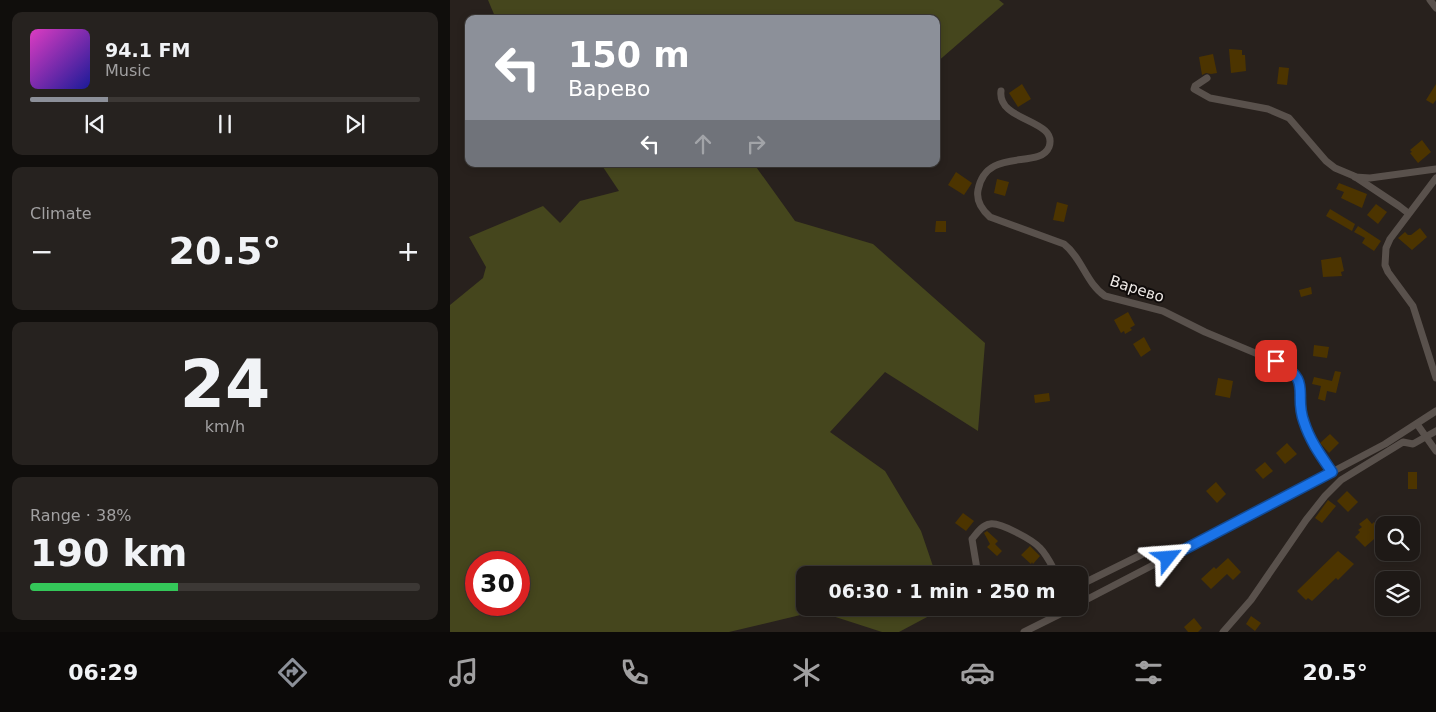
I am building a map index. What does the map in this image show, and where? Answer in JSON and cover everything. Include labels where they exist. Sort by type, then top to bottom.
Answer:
[{"type":"street","points":[[1430,0],[1436,8]]},
{"type":"street","points":[[1207,78],[1195,86],[1194,89],[1210,98],[1268,109],[1289,118],[1326,161],[1335,168],[1354,176],[1408,214]]},
{"type":"street","name":"Варево","points":[[1001,91],[1000,101],[1004,106],[1014,114],[1040,128],[1048,136],[1050,143],[1047,150],[1041,156],[996,164],[981,179],[978,194],[981,207],[986,213],[990,217],[1064,244],[1073,253],[1098,291],[1105,296],[1163,311],[1206,332],[1284,365],[1298,378],[1301,386],[1300,409],[1304,423],[1319,455],[1332,472]]},
{"type":"street","points":[[1354,176],[1370,178],[1436,169]]},
{"type":"street","points":[[1436,178],[1387,243],[1385,265],[1413,306],[1436,378]]},
{"type":"street","points":[[1088,599],[1332,472],[1417,424],[1436,411]]},
{"type":"street","points":[[1417,424],[1436,451]]},
{"type":"street","points":[[1223,632],[1251,600],[1316,506],[1341,480],[1403,442],[1413,444],[1436,431]]},
{"type":"street","points":[[976,566],[972,539],[984,526],[996,524],[1019,534],[1037,545],[1052,566]]},
{"type":"street","points":[[1088,581],[1153,549],[1162,551],[1168,558]]},
{"type":"street","points":[[1024,632],[1056,616]]},
{"type":"shaded area","points":[[488,0],[999,0],[1004,4],[940,60],[940,15],[494,15]]},
{"type":"shaded area","points":[[603,167],[756,167],[795,221],[873,244],[985,343],[978,431],[885,372],[830,432],[885,471],[921,531],[933,566],[796,566],[796,616],[729,632],[450,632],[450,305],[483,278],[486,267],[469,237],[543,206],[560,223],[580,201],[619,191]]},
{"type":"shaded area","points":[[832,616],[929,616],[899,632],[882,632]]},
{"type":"building","points":[[1229,49],[1242,50],[1242,55],[1245,55],[1246,71],[1231,73]]},
{"type":"building","points":[[1213,54],[1217,73],[1202,75],[1199,57]]},
{"type":"building","points":[[1279,67],[1289,68],[1287,85],[1277,84]]},
{"type":"building","points":[[1022,84],[1031,99],[1018,107],[1009,93]]},
{"type":"building","points":[[1436,84],[1436,100],[1433,104],[1426,100]]},
{"type":"building","points":[[1422,140],[1431,152],[1418,163],[1410,153],[1412,152],[1410,150]]},
{"type":"building","points":[[956,172],[972,183],[964,195],[948,185]]},
{"type":"building","points":[[997,179],[1009,182],[1005,196],[994,193]]},
{"type":"building","points":[[1339,183],[1367,194],[1362,208],[1341,198],[1344,192],[1336,189]]},
{"type":"building","points":[[1057,202],[1068,205],[1064,222],[1053,220]]},
{"type":"building","points":[[1376,204],[1387,212],[1378,224],[1367,215]]},
{"type":"building","points":[[1330,209],[1355,224],[1352,231],[1326,216]]},
{"type":"building","points":[[936,221],[946,221],[946,232],[935,232]]},
{"type":"building","points":[[1358,226],[1381,241],[1374,251],[1362,243],[1365,238],[1354,232]]},
{"type":"building","points":[[1420,228],[1427,237],[1412,250],[1398,238],[1405,232],[1411,235]]},
{"type":"building","points":[[1341,257],[1344,271],[1341,272],[1342,276],[1323,277],[1321,260]]},
{"type":"building","points":[[1311,287],[1312,294],[1301,297],[1299,290]]},
{"type":"building","points":[[1128,312],[1135,325],[1130,328],[1132,330],[1125,334],[1124,331],[1121,333],[1114,320]]},
{"type":"building","points":[[1144,337],[1151,350],[1141,357],[1133,344]]},
{"type":"building","points":[[1314,345],[1329,347],[1327,358],[1313,356]]},
{"type":"building","points":[[1335,371],[1341,372],[1336,393],[1327,391],[1325,401],[1318,399],[1321,386],[1312,384],[1314,377],[1332,381]]},
{"type":"building","points":[[1218,378],[1233,381],[1230,398],[1215,395]]},
{"type":"building","points":[[1049,393],[1050,401],[1035,403],[1034,395]]},
{"type":"building","points":[[1330,434],[1339,443],[1329,453],[1320,443]]},
{"type":"building","points":[[1287,443],[1297,454],[1285,464],[1276,453]]},
{"type":"building","points":[[1265,462],[1273,471],[1263,479],[1255,470]]},
{"type":"building","points":[[1408,472],[1417,472],[1417,489],[1408,489]]},
{"type":"building","points":[[1216,482],[1226,494],[1217,503],[1206,491]]},
{"type":"building","points":[[1347,491],[1358,502],[1348,512],[1337,501]]},
{"type":"building","points":[[1328,500],[1336,506],[1322,523],[1315,518]]},
{"type":"building","points":[[963,513],[974,521],[966,531],[955,523]]},
{"type":"building","points":[[1367,518],[1372,524],[1375,523],[1375,538],[1365,547],[1355,537],[1360,532],[1358,530],[1362,527],[1359,524]]},
{"type":"building","points":[[987,531],[998,541],[995,544],[1002,551],[997,556],[987,547],[990,544],[984,533]]},
{"type":"building","points":[[1030,546],[1040,556],[1033,564],[1021,555]]},
{"type":"building","points":[[1338,551],[1354,564],[1312,601],[1308,598],[1306,600],[1297,591]]},
{"type":"building","points":[[1228,558],[1241,572],[1233,580],[1227,574],[1211,589],[1201,579]]},
{"type":"building","points":[[1251,616],[1261,623],[1255,631],[1246,624]]},
{"type":"building","points":[[1194,618],[1202,628],[1198,632],[1188,632],[1184,627]]},
{"type":"route","points":[[1168,558],[1332,472],[1312,443],[1301,415],[1301,386],[1298,378],[1290,369],[1276,361]]}]
